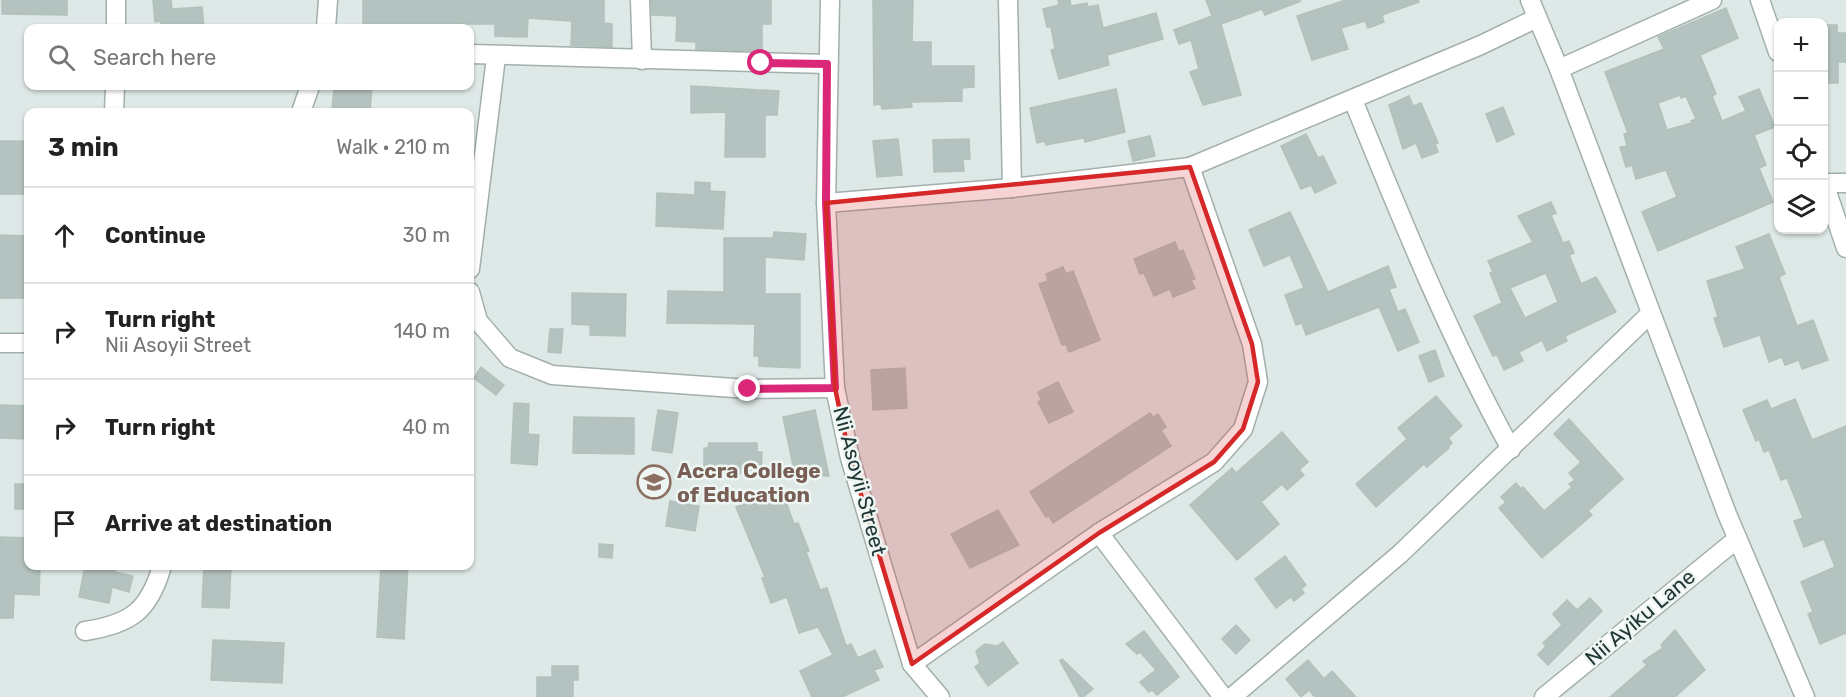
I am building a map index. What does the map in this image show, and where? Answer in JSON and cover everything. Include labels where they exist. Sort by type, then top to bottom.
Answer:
[{"type":"street","points":[[116,24],[117,0]]},
{"type":"street","points":[[326,24],[327,0]]},
{"type":"street","points":[[640,0],[642,60]]},
{"type":"street","name":"Nii Asoyii Street","points":[[830,0],[826,203],[835,388],[850,458],[912,664],[940,697]]},
{"type":"street","points":[[1008,0],[1012,188]]},
{"type":"street","points":[[1530,0],[1559,69],[1649,315],[1737,539],[1805,697]]},
{"type":"street","points":[[1559,69],[1712,0]]},
{"type":"street","points":[[1760,0],[1774,38]]},
{"type":"street","points":[[826,203],[1012,188],[1190,167],[1353,100],[1537,18]]},
{"type":"street","points":[[474,54],[496,57],[827,64]]},
{"type":"street","points":[[474,236],[496,57]]},
{"type":"street","points":[[114,108],[115,90]]},
{"type":"street","points":[[302,108],[309,90]]},
{"type":"street","points":[[1353,100],[1422,269],[1490,412],[1511,449]]},
{"type":"street","points":[[912,664],[1099,533],[1214,462],[1243,429],[1258,382],[1252,344],[1190,167]]},
{"type":"street","points":[[1828,183],[1846,183]]},
{"type":"street","points":[[1828,195],[1846,249]]},
{"type":"street","points":[[474,306],[478,321],[510,358],[552,375],[748,389],[835,388]]},
{"type":"street","points":[[1232,697],[1400,554],[1649,315]]},
{"type":"street","points":[[0,343],[24,343]]},
{"type":"street","points":[[1099,533],[1222,697]]},
{"type":"street","name":"Nii Ayiku Lane","points":[[1544,697],[1737,539]]},
{"type":"street","points":[[85,631],[121,623],[140,611],[155,591],[161,570]]},
{"type":"highlighted area","points":[[1190,167],[1252,344],[1258,382],[1243,429],[1214,462],[1099,533],[912,664],[850,458],[835,388],[826,203]]},
{"type":"building","points":[[2,0],[67,0],[67,15],[2,14]]},
{"type":"building","points":[[153,0],[171,0],[172,9],[202,7],[204,24],[155,22]]},
{"type":"building","points":[[363,0],[604,0],[604,23],[612,24],[612,47],[571,45],[572,21],[528,18],[527,37],[495,36],[495,24],[363,24]]},
{"type":"building","points":[[651,0],[771,0],[771,24],[762,24],[762,51],[696,49],[696,42],[676,41],[677,16],[652,15]]},
{"type":"building","points":[[873,0],[913,0],[912,42],[931,42],[931,66],[974,66],[974,87],[962,88],[962,101],[911,102],[912,107],[882,109],[881,104],[874,105]]},
{"type":"building","points":[[1058,0],[1070,0],[1071,6],[1087,3],[1088,7],[1098,5],[1103,28],[1156,13],[1163,39],[1107,55],[1109,65],[1059,79],[1051,50],[1055,49],[1051,27],[1047,27],[1043,9],[1059,5]]},
{"type":"building","points":[[1206,0],[1301,1],[1265,15],[1262,9],[1221,24],[1241,95],[1203,105],[1190,72],[1199,69],[1191,40],[1179,44],[1174,30],[1212,16]]},
{"type":"building","points":[[1346,0],[1418,0],[1419,2],[1382,15],[1384,22],[1368,28],[1365,21],[1341,28],[1348,49],[1312,60],[1297,16]]},
{"type":"building","points":[[1726,8],[1738,38],[1700,55],[1716,94],[1712,96],[1722,121],[1746,111],[1739,97],[1759,89],[1774,127],[1754,135],[1766,165],[1759,168],[1773,202],[1658,251],[1642,212],[1677,197],[1666,170],[1636,179],[1632,165],[1626,167],[1620,147],[1627,146],[1624,134],[1628,133],[1605,72],[1664,49],[1658,37]],"holes":[[[1680,95],[1681,98],[1686,96],[1696,119],[1691,121],[1692,123],[1667,130],[1658,103]]]},
{"type":"building","points":[[1828,25],[1837,25],[1837,33],[1846,33],[1846,62],[1838,62],[1838,83],[1828,83]]},
{"type":"building","points":[[691,86],[779,91],[777,115],[765,115],[765,157],[725,157],[726,112],[691,113]]},
{"type":"building","points":[[1116,89],[1125,132],[1085,142],[1084,138],[1046,145],[1045,141],[1037,143],[1030,108]]},
{"type":"building","points":[[334,90],[372,90],[370,108],[332,108]]},
{"type":"building","points":[[1409,96],[1413,106],[1421,103],[1438,143],[1435,144],[1438,152],[1422,158],[1416,143],[1403,149],[1389,105]]},
{"type":"building","points":[[1503,107],[1514,134],[1497,142],[1486,114]]},
{"type":"building","points":[[1306,134],[1318,158],[1323,156],[1336,183],[1315,193],[1311,185],[1301,189],[1281,146]]},
{"type":"building","points":[[1150,136],[1155,156],[1133,161],[1128,141]]},
{"type":"building","points":[[898,139],[902,175],[877,177],[873,141]]},
{"type":"building","points":[[969,139],[970,159],[963,159],[964,171],[934,172],[933,140]]},
{"type":"building","points":[[0,141],[24,141],[24,194],[0,194]]},
{"type":"building","points":[[695,182],[710,183],[710,191],[725,192],[723,229],[656,226],[657,193],[695,195]]},
{"type":"building","points":[[1551,202],[1556,213],[1551,215],[1563,243],[1569,241],[1574,253],[1569,255],[1581,284],[1596,277],[1616,312],[1565,336],[1567,341],[1547,351],[1542,340],[1519,352],[1523,361],[1504,370],[1497,355],[1493,356],[1474,316],[1502,303],[1490,273],[1493,272],[1488,261],[1533,242],[1518,216]],"holes":[[[1546,273],[1558,302],[1525,318],[1510,288]]]},
{"type":"building","points":[[1290,212],[1328,292],[1388,266],[1396,287],[1389,289],[1398,312],[1405,309],[1419,342],[1398,351],[1379,307],[1306,335],[1302,323],[1296,325],[1285,295],[1304,288],[1290,255],[1264,266],[1249,230]]},
{"type":"building","points":[[774,232],[806,234],[804,260],[765,257],[765,294],[800,294],[800,368],[759,366],[759,356],[754,356],[755,324],[667,323],[668,291],[724,292],[724,238],[773,238]]},
{"type":"building","points":[[1769,234],[1785,274],[1779,277],[1797,326],[1813,320],[1828,360],[1802,369],[1799,360],[1785,365],[1782,357],[1769,362],[1760,335],[1724,347],[1714,318],[1718,317],[1707,281],[1745,269],[1736,247]]},
{"type":"building","points":[[0,235],[24,236],[24,298],[0,298]]},
{"type":"building","points":[[1175,242],[1179,252],[1183,250],[1195,279],[1191,280],[1195,288],[1173,297],[1170,289],[1154,296],[1144,273],[1140,274],[1134,259]]},
{"type":"building","points":[[1063,267],[1066,274],[1073,271],[1100,340],[1069,352],[1066,344],[1062,345],[1039,284],[1048,281],[1046,274]]},
{"type":"building","points":[[572,293],[626,294],[625,336],[590,335],[590,325],[572,324]]},
{"type":"building","points":[[550,329],[563,329],[561,353],[548,352]]},
{"type":"building","points":[[1435,350],[1444,376],[1429,382],[1419,356]]},
{"type":"building","points":[[481,367],[504,385],[496,395],[474,378]]},
{"type":"building","points":[[905,368],[907,408],[873,410],[871,370]]},
{"type":"building","points":[[1058,382],[1073,412],[1049,423],[1038,402],[1041,400],[1038,392]]},
{"type":"building","points":[[1436,396],[1462,426],[1448,438],[1452,443],[1449,448],[1427,467],[1424,464],[1376,507],[1356,484],[1407,439],[1398,428]]},
{"type":"building","points":[[1795,399],[1812,440],[1846,426],[1846,633],[1820,644],[1808,614],[1813,612],[1801,582],[1835,567],[1824,539],[1804,547],[1794,521],[1803,518],[1787,478],[1781,480],[1769,450],[1764,452],[1759,439],[1756,441],[1743,410],[1767,400],[1771,409]]},
{"type":"building","points":[[514,403],[529,404],[528,434],[539,435],[537,465],[511,463]]},
{"type":"building","points":[[0,405],[24,406],[24,439],[0,438]]},
{"type":"building","points":[[658,410],[678,413],[672,453],[652,450]]},
{"type":"building","points":[[815,410],[829,476],[795,475],[783,417]]},
{"type":"building","points":[[1150,413],[1153,417],[1158,414],[1166,427],[1161,430],[1171,446],[1053,523],[1049,516],[1046,517],[1030,492]]},
{"type":"building","points":[[574,417],[634,418],[634,454],[573,453]]},
{"type":"building","points":[[1569,419],[1623,479],[1588,511],[1592,515],[1542,558],[1499,508],[1506,502],[1501,497],[1516,483],[1521,489],[1523,487],[1544,511],[1572,487],[1569,484],[1575,480],[1569,473],[1581,462],[1554,434]]},
{"type":"building","points":[[1282,432],[1308,462],[1299,470],[1304,475],[1287,490],[1282,484],[1261,502],[1279,524],[1237,560],[1190,505],[1232,468],[1236,473]]},
{"type":"building","points":[[709,443],[757,443],[757,452],[762,452],[761,474],[704,473],[704,448],[708,448]]},
{"type":"building","points":[[15,484],[24,484],[24,509],[15,509]]},
{"type":"building","points":[[782,491],[794,524],[798,523],[809,551],[806,552],[820,590],[827,588],[846,646],[851,644],[858,658],[875,650],[883,667],[874,670],[879,680],[842,697],[812,697],[800,671],[833,655],[818,627],[799,633],[787,597],[771,603],[762,578],[765,577],[736,507]]},
{"type":"building","points":[[670,501],[699,506],[695,531],[666,526]]},
{"type":"building","points":[[998,510],[1019,545],[970,568],[951,534]]},
{"type":"building","points":[[0,537],[24,538],[24,570],[40,570],[39,595],[14,594],[13,618],[0,618]]},
{"type":"building","points":[[599,544],[613,545],[612,558],[599,557]]},
{"type":"building","points":[[1285,556],[1306,585],[1301,589],[1304,593],[1294,601],[1291,597],[1276,608],[1255,579]]},
{"type":"building","points":[[84,570],[115,570],[115,572],[133,576],[129,592],[112,587],[109,603],[79,597]]},
{"type":"building","points":[[204,570],[231,570],[229,608],[202,607]]},
{"type":"building","points":[[381,570],[408,570],[404,639],[377,637]]},
{"type":"building","points":[[1590,598],[1602,611],[1548,665],[1538,655],[1546,646],[1543,643],[1562,625],[1553,614],[1567,600],[1577,610]]},
{"type":"building","points":[[1236,625],[1250,640],[1236,654],[1222,639]]},
{"type":"building","points":[[1675,630],[1705,670],[1675,697],[1610,697],[1647,665],[1643,661],[1663,648],[1661,645]]},
{"type":"building","points":[[1144,631],[1179,677],[1157,695],[1152,690],[1149,692],[1140,682],[1156,670],[1140,652],[1137,654],[1126,644]]},
{"type":"building","points":[[213,640],[284,643],[282,683],[211,680]]},
{"type":"building","points":[[1003,642],[1018,663],[988,686],[975,667],[980,663],[976,651],[985,644],[997,646]]},
{"type":"building","points":[[1062,659],[1093,689],[1083,697],[1080,697],[1060,661]]},
{"type":"building","points":[[1308,660],[1324,679],[1332,671],[1356,697],[1315,697],[1309,690],[1301,697],[1286,679]]},
{"type":"building","points":[[552,666],[578,666],[578,680],[573,680],[573,697],[537,697],[537,677],[552,677]]},
{"type":"place","name":"Accra College of Education","points":[[654,482]]},
{"type":"route","points":[[748,389],[835,388],[826,203],[827,64],[761,63]]}]
